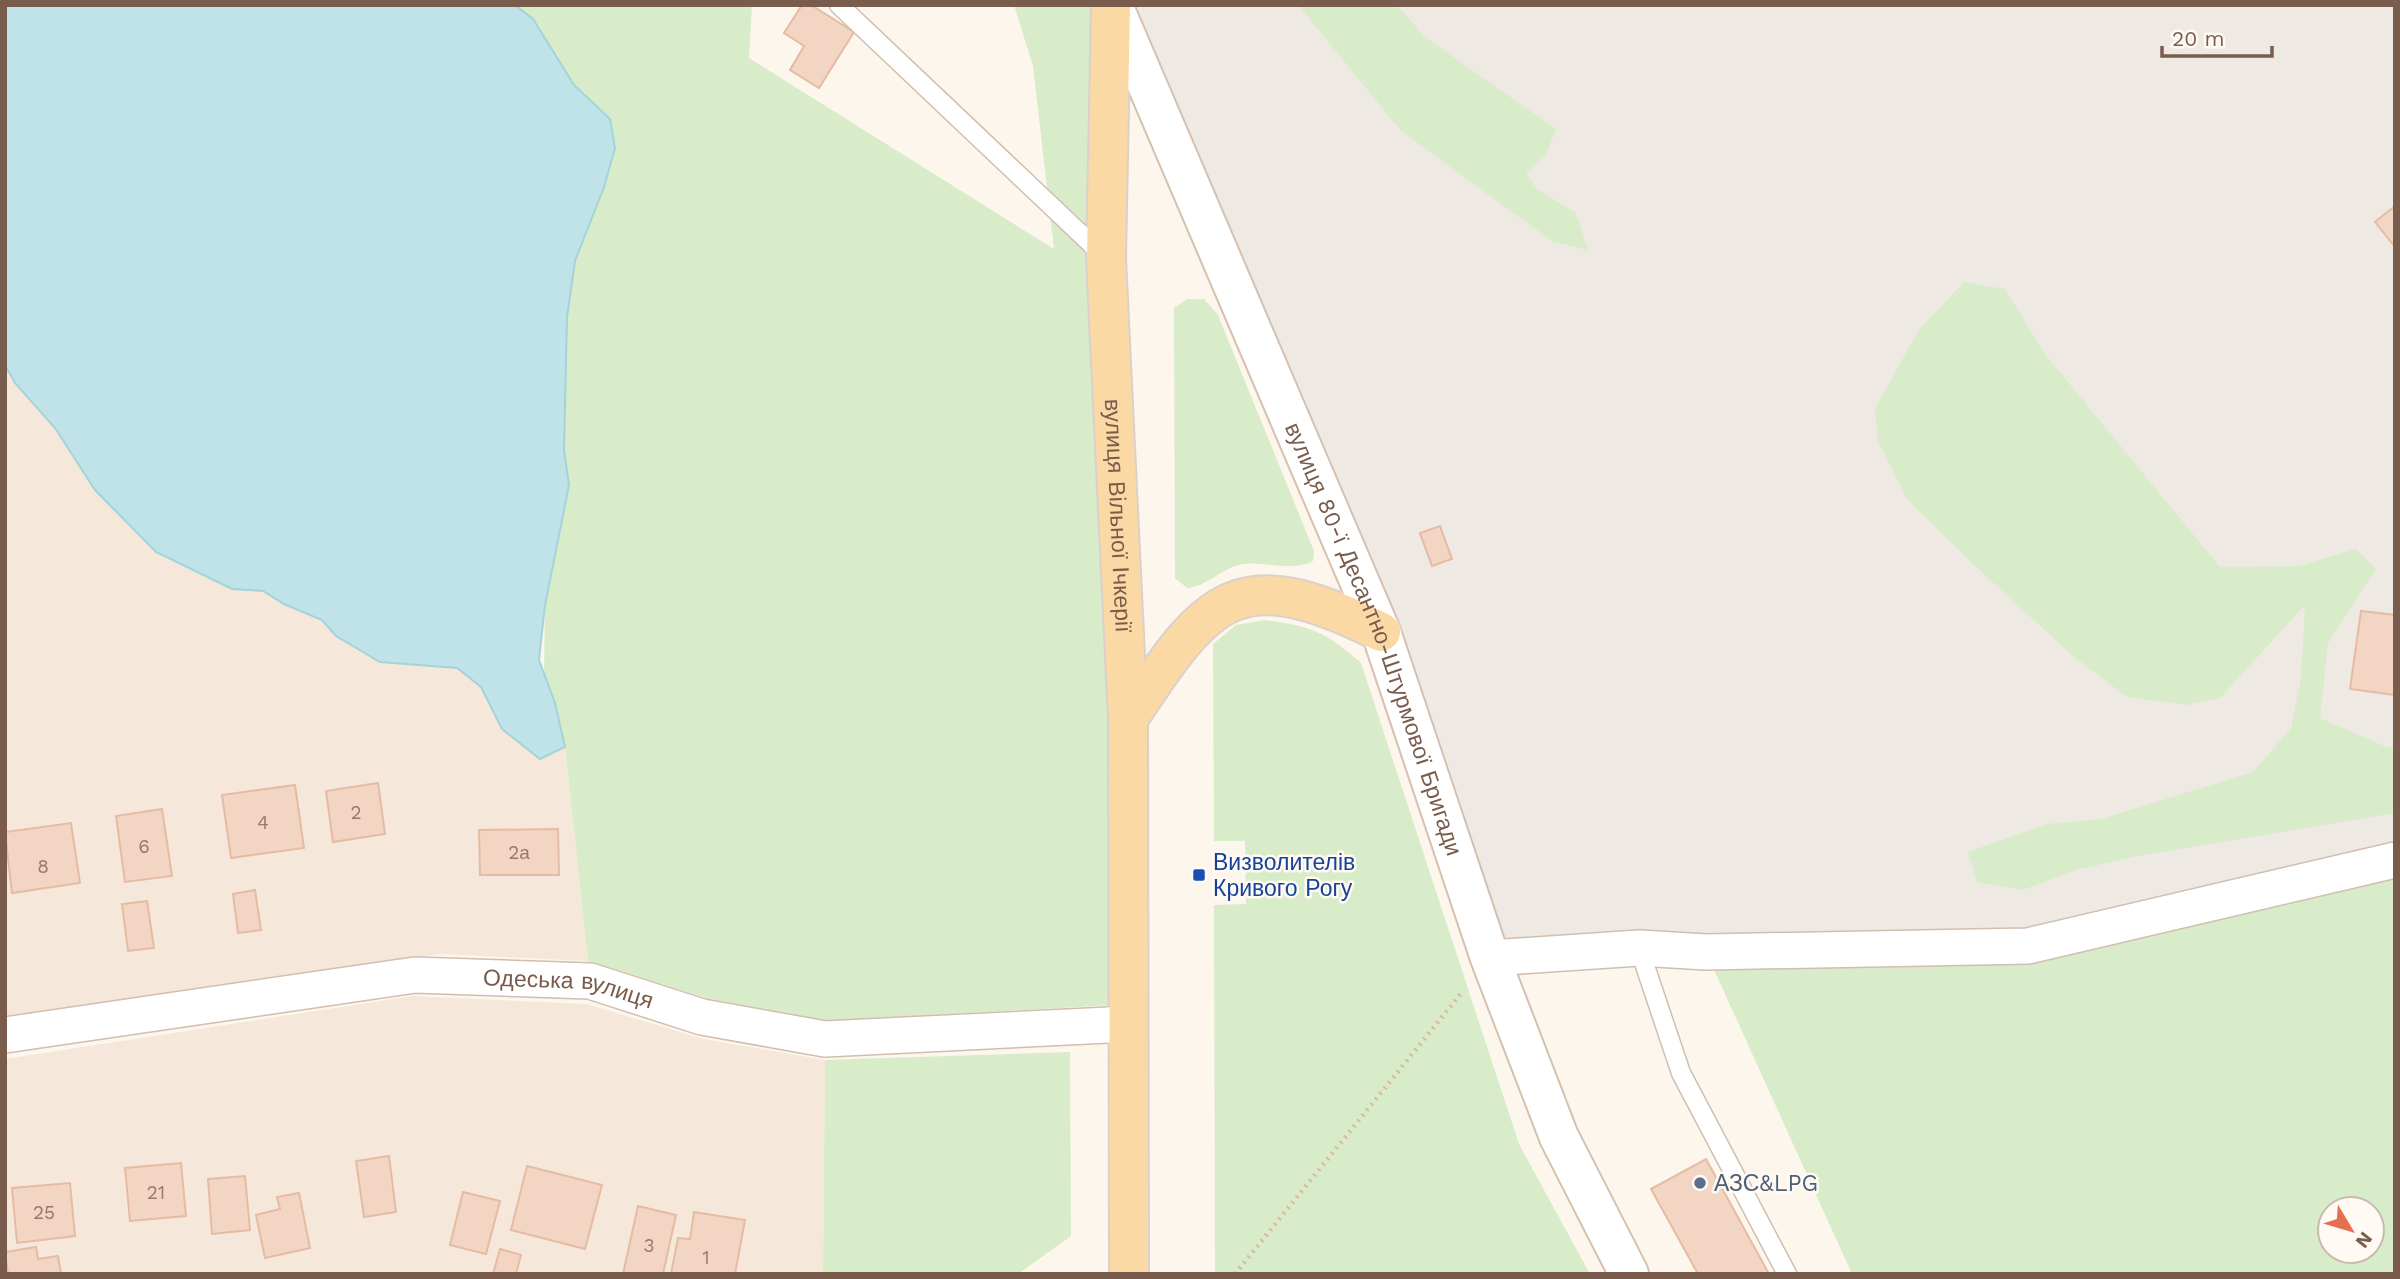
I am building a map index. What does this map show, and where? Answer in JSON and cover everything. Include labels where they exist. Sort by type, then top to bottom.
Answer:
[{"type":"main road","name":"вулиця Вільної Ічкерії","points":[[1112,5],[1106,258],[1128,719],[1129,1274]]},
{"type":"main road","points":[[1128,719],[1183,639],[1234,601],[1260,594],[1290,595],[1328,607],[1381,632]]},
{"type":"street","name":"вулиця 80-ї Десантно-Штурмової Бригади","points":[[1112,5],[1381,632],[1490,958],[1559,1137],[1629,1274]]},
{"type":"street","points":[[1490,958],[1639,948],[1706,952],[2028,946],[2395,860]]},
{"type":"street","name":"Одеська вулиця","points":[[5,1035],[415,975],[590,981],[702,1017],[825,1039],[1129,1024]]},
{"type":"lane","points":[[839,5],[1106,258]]},
{"type":"lane","points":[[1639,948],[1681,1073],[1787,1274]]},
{"type":"path","points":[[1236,1274],[1490,958]]},
{"type":"shaded area","points":[[1113,5],[2395,5],[2395,860],[2028,946],[1490,958]]},
{"type":"shaded area","points":[[5,365],[15,383],[55,428],[95,490],[156,552],[231,589],[263,591],[284,604],[322,620],[336,636],[380,662],[457,668],[481,687],[502,729],[540,759],[565,747],[588,961],[439,954],[5,1018]]},
{"type":"shaded area","points":[[413,996],[586,1004],[704,1039],[825,1060],[823,1274],[5,1274],[5,1059]]},
{"type":"green space","points":[[515,5],[752,5],[749,58],[1054,249],[1033,66],[1014,5],[1111,5],[1129,1004],[829,1021],[709,999],[588,961],[565,747],[544,672],[545,605],[569,485],[564,450],[567,317],[575,261],[582,243],[610,119],[574,85],[533,19]]},
{"type":"green space","points":[[1298,5],[1397,5],[1425,37],[1556,129],[1546,155],[1526,173],[1537,189],[1576,213],[1588,250],[1553,242],[1401,131]]},
{"type":"green space","points":[[1964,282],[2005,289],[2045,354],[2220,567],[2299,566],[2356,549],[2376,569],[2328,643],[2320,718],[2389,748],[2395,747],[2395,813],[2138,856],[2080,869],[2022,890],[1977,882],[1968,852],[2047,824],[2101,819],[2253,772],[2291,728],[2301,677],[2305,605],[2220,698],[2187,705],[2127,697],[2074,657],[1974,565],[1907,499],[1878,441],[1875,409],[1918,331]]},
{"type":"green space","points":[[1187,299],[1204,299],[1218,315],[1314,551],[1313,561],[1297,566],[1242,564],[1202,584],[1187,588],[1175,578],[1174,308]]},
{"type":"green space","points":[[1264,620],[1317,632],[1338,644],[1361,663],[1519,1144],[1590,1274],[1215,1274],[1214,905],[1246,904],[1245,841],[1214,841],[1213,644],[1236,625]]},
{"type":"green space","points":[[2395,860],[2395,1274],[1852,1274],[1706,952],[2028,946]]},
{"type":"green space","points":[[1070,1052],[1071,1236],[1018,1274],[823,1274],[825,1060]]},
{"type":"water","points":[[5,5],[515,5],[533,19],[574,85],[610,119],[615,148],[604,187],[575,261],[567,317],[564,450],[569,485],[545,605],[539,660],[555,703],[565,747],[540,759],[502,729],[481,687],[457,668],[380,662],[336,636],[322,620],[284,604],[263,591],[232,589],[156,552],[95,490],[55,428],[15,383],[5,365]]},
{"type":"building","points":[[802,5],[811,5],[854,32],[819,88],[790,70],[804,46],[784,33]]},
{"type":"building","points":[[2395,206],[2395,247],[2375,222]]},
{"type":"building","points":[[1440,526],[1452,559],[1432,566],[1420,533]]},
{"type":"building","points":[[2361,611],[2395,615],[2395,695],[2350,689]]},
{"type":"building","points":[[378,783],[385,834],[333,842],[326,791]]},
{"type":"building","points":[[295,785],[304,848],[231,858],[222,795]]},
{"type":"building","points":[[162,809],[172,876],[125,882],[116,816]]},
{"type":"building","points":[[71,823],[80,883],[12,893],[5,832]]},
{"type":"building","points":[[558,829],[559,875],[480,875],[479,830]]},
{"type":"building","points":[[255,890],[261,930],[238,933],[233,894]]},
{"type":"building","points":[[147,901],[154,948],[128,951],[122,904]]},
{"type":"building","points":[[389,1156],[396,1212],[364,1217],[356,1161]]},
{"type":"building","points":[[1706,1159],[1769,1274],[1698,1274],[1651,1189]]},
{"type":"building","points":[[181,1163],[186,1216],[130,1221],[125,1168]]},
{"type":"building","points":[[527,1166],[602,1185],[585,1249],[511,1230]]},
{"type":"building","points":[[245,1176],[250,1230],[212,1234],[208,1179]]},
{"type":"building","points":[[70,1183],[75,1236],[17,1243],[12,1188]]},
{"type":"building","points":[[463,1192],[500,1201],[486,1254],[450,1245]]},
{"type":"building","points":[[299,1193],[310,1248],[265,1258],[256,1215],[280,1209],[277,1197]]},
{"type":"building","points":[[638,1206],[676,1215],[663,1274],[623,1274]]},
{"type":"building","points":[[694,1212],[745,1220],[735,1274],[671,1274],[678,1238],[690,1239]]},
{"type":"building","points":[[36,1247],[38,1259],[58,1256],[61,1274],[8,1274],[5,1252]]},
{"type":"building","points":[[500,1249],[521,1255],[516,1274],[493,1274]]},
{"type":"place","name":"Визволителів Кривого Рогу","points":[[1199,875]]},
{"type":"place","name":"АЗС&LPG","points":[[1700,1183]]}]
